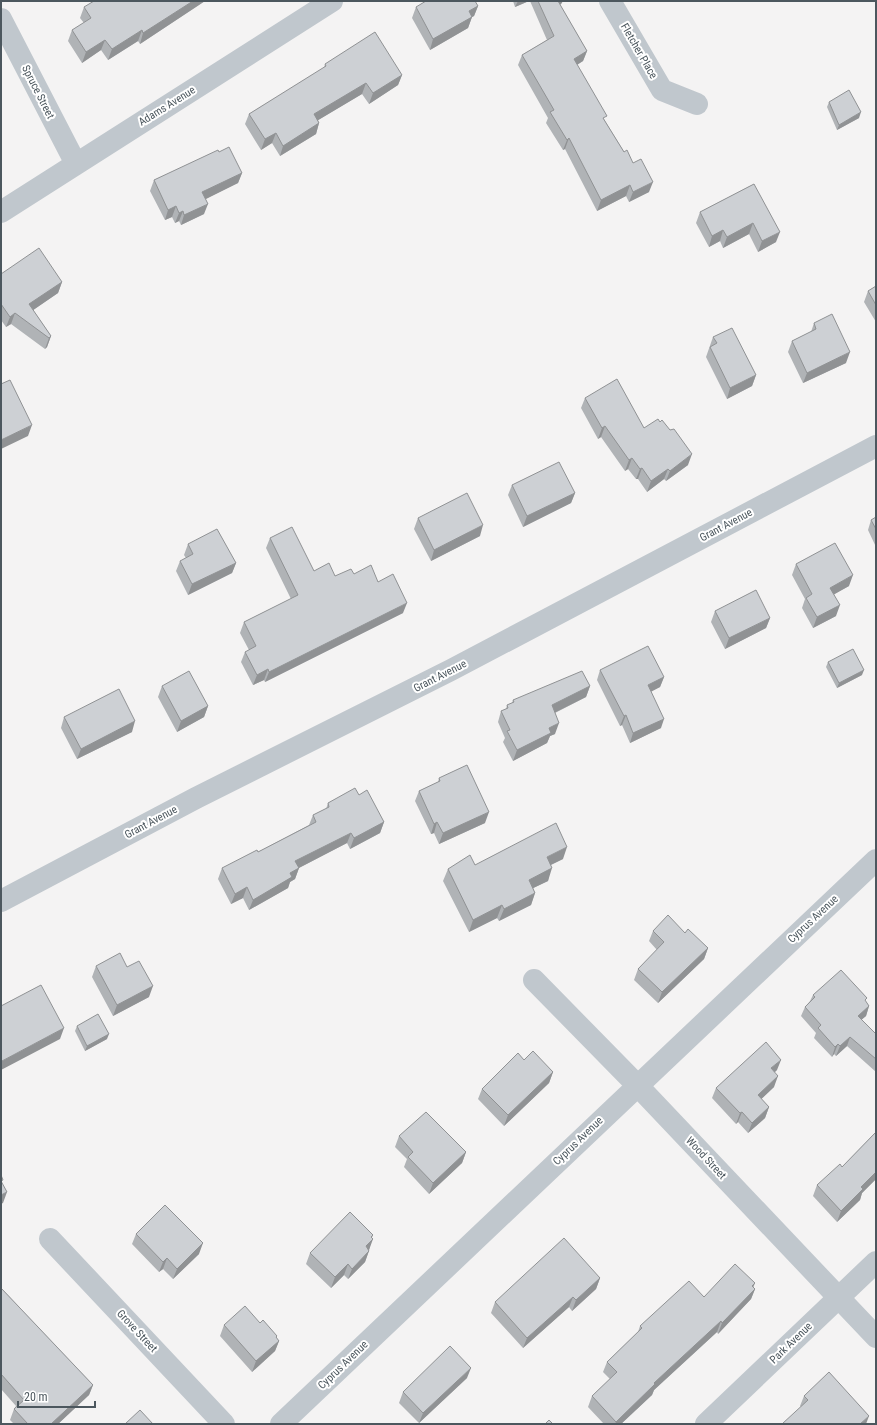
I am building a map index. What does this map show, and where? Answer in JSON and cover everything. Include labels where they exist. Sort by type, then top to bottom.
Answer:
[{"type":"street","name":"Adams Avenue","points":[[1,212],[332,1]]},
{"type":"street","name":"Fletcher Place","points":[[610,1],[662,90],[697,104]]},
{"type":"street","name":"Spruce Street","points":[[1,19],[76,164]]},
{"type":"street","name":"Grant Avenue","points":[[1,901],[196,798],[458,666],[876,446]]},
{"type":"street","name":"Cyprus Avenue","points":[[281,1424],[876,860]]},
{"type":"street","name":"Wood Street","points":[[534,980],[637,1085],[876,1337]]},
{"type":"street","name":"Grove Street","points":[[50,1239],[224,1424]]},
{"type":"street","name":"Park Avenue","points":[[706,1424],[876,1262]]},
{"type":"building","points":[[94,1],[193,1],[143,33],[142,30],[112,49],[105,40],[86,52],[72,30],[91,18],[84,7]]},
{"type":"building","points":[[426,1],[475,1],[478,6],[469,11],[472,17],[433,39],[416,7]]},
{"type":"building","points":[[538,1],[558,1],[587,51],[574,59],[607,116],[603,118],[624,152],[627,150],[633,163],[641,159],[653,182],[633,192],[630,185],[601,200],[569,138],[567,140],[550,112],[554,110],[522,55],[554,36]]},
{"type":"building","points":[[375,32],[402,75],[373,93],[366,83],[314,114],[319,123],[283,146],[276,133],[265,139],[249,114],[326,66],[325,64]]},
{"type":"building","points":[[849,90],[861,112],[839,125],[829,102]]},
{"type":"building","points":[[229,147],[242,173],[202,192],[208,204],[184,215],[183,211],[179,213],[176,206],[168,210],[154,180],[218,150],[219,152]]},
{"type":"building","points":[[754,184],[780,232],[762,241],[753,223],[727,237],[723,230],[712,236],[700,212]]},
{"type":"building","points":[[39,248],[62,282],[29,304],[51,336],[49,338],[15,313],[10,317],[1,304],[1,274]]},
{"type":"building","points":[[876,286],[876,305],[868,291]]},
{"type":"building","points":[[832,314],[850,352],[807,373],[792,341],[816,329],[814,323]]},
{"type":"building","points":[[732,328],[756,375],[730,388],[710,347],[717,343],[713,337]]},
{"type":"building","points":[[617,379],[644,428],[658,419],[660,422],[662,420],[670,430],[674,429],[692,454],[670,471],[668,469],[651,481],[642,468],[640,469],[632,458],[629,460],[605,426],[602,428],[585,398]]},
{"type":"building","points":[[10,380],[32,425],[1,440],[1,384]]},
{"type":"building","points":[[559,462],[575,493],[527,516],[512,485]]},
{"type":"building","points":[[467,493],[483,525],[434,550],[418,518]]},
{"type":"building","points":[[876,517],[876,529],[871,520]]},
{"type":"building","points":[[292,527],[314,571],[329,563],[335,576],[351,569],[354,574],[371,565],[378,582],[393,574],[407,603],[269,672],[268,669],[257,675],[245,652],[256,646],[244,622],[298,595],[270,538]]},
{"type":"building","points":[[217,529],[236,563],[192,584],[180,561],[193,554],[188,544]]},
{"type":"building","points":[[835,543],[853,575],[830,588],[840,605],[817,617],[806,598],[812,594],[796,564]]},
{"type":"building","points":[[756,590],[770,618],[729,638],[715,611]]},
{"type":"building","points":[[648,646],[664,677],[648,685],[664,719],[633,733],[626,715],[624,716],[600,670]]},
{"type":"building","points":[[853,649],[864,670],[839,683],[828,662]]},
{"type":"building","points":[[189,671],[208,706],[181,721],[162,686]]},
{"type":"building","points":[[582,671],[590,686],[552,705],[559,723],[549,728],[551,733],[517,750],[507,731],[510,730],[501,711],[508,708],[507,705],[514,702],[513,700]]},
{"type":"building","points":[[119,689],[135,721],[81,749],[64,717]]},
{"type":"building","points":[[467,765],[489,812],[443,833],[437,822],[434,824],[419,791],[440,781],[439,778]]},
{"type":"building","points":[[355,788],[359,795],[367,790],[384,822],[354,838],[351,833],[295,861],[299,868],[290,873],[292,877],[253,900],[247,887],[235,894],[222,868],[257,850],[258,852],[316,822],[313,815],[329,807],[328,803]]},
{"type":"building","points":[[556,823],[567,847],[547,857],[552,868],[529,880],[535,893],[504,909],[502,905],[473,920],[448,869],[470,855],[475,865]]},
{"type":"building","points":[[668,915],[685,933],[688,929],[708,948],[662,992],[638,969],[664,942],[653,931]]},
{"type":"building","points":[[120,953],[127,967],[139,961],[153,986],[117,1005],[96,966]]},
{"type":"building","points":[[841,970],[867,998],[865,1000],[869,1006],[858,1016],[876,1034],[876,1059],[850,1037],[840,1046],[838,1044],[835,1047],[818,1028],[821,1025],[805,1007],[815,997],[813,995]]},
{"type":"building","points":[[41,985],[64,1028],[2,1061],[1,1006]]},
{"type":"building","points":[[98,1014],[109,1034],[87,1046],[77,1026]]},
{"type":"building","points":[[766,1042],[781,1060],[771,1068],[778,1076],[758,1095],[769,1107],[752,1123],[716,1088]]},
{"type":"building","points":[[533,1051],[553,1072],[508,1115],[482,1089],[518,1053],[524,1060]]},
{"type":"building","points":[[426,1112],[466,1152],[433,1183],[408,1157],[413,1152],[399,1136]]},
{"type":"building","points":[[876,1132],[876,1172],[861,1187],[863,1189],[841,1211],[817,1185],[840,1164],[842,1167]]},
{"type":"building","points":[[1,1181],[7,1192],[1,1195]]},
{"type":"building","points":[[165,1205],[203,1243],[177,1269],[167,1258],[163,1262],[136,1234]]},
{"type":"building","points":[[350,1212],[373,1235],[371,1237],[373,1239],[366,1246],[369,1251],[352,1269],[348,1264],[335,1277],[310,1253]]},
{"type":"building","points":[[564,1238],[600,1278],[576,1300],[573,1297],[527,1338],[495,1302]]},
{"type":"building","points":[[735,1264],[755,1283],[752,1286],[755,1289],[722,1323],[721,1321],[654,1383],[655,1384],[616,1422],[592,1396],[617,1372],[607,1362],[642,1328],[640,1326],[689,1281],[704,1297]]},
{"type":"building","points":[[1,1288],[93,1385],[51,1424],[28,1424],[14,1409],[24,1400],[1,1374]]},
{"type":"building","points":[[245,1306],[260,1323],[263,1320],[277,1336],[276,1337],[279,1341],[256,1361],[224,1325]]},
{"type":"building","points":[[450,1346],[471,1368],[423,1413],[403,1392]]},
{"type":"building","points":[[829,1372],[869,1416],[860,1424],[782,1424],[808,1400],[804,1396]]},
{"type":"building","points":[[140,1410],[153,1424],[125,1424]]},
{"type":"building","points":[[549,1420],[553,1424],[545,1424]]}]
